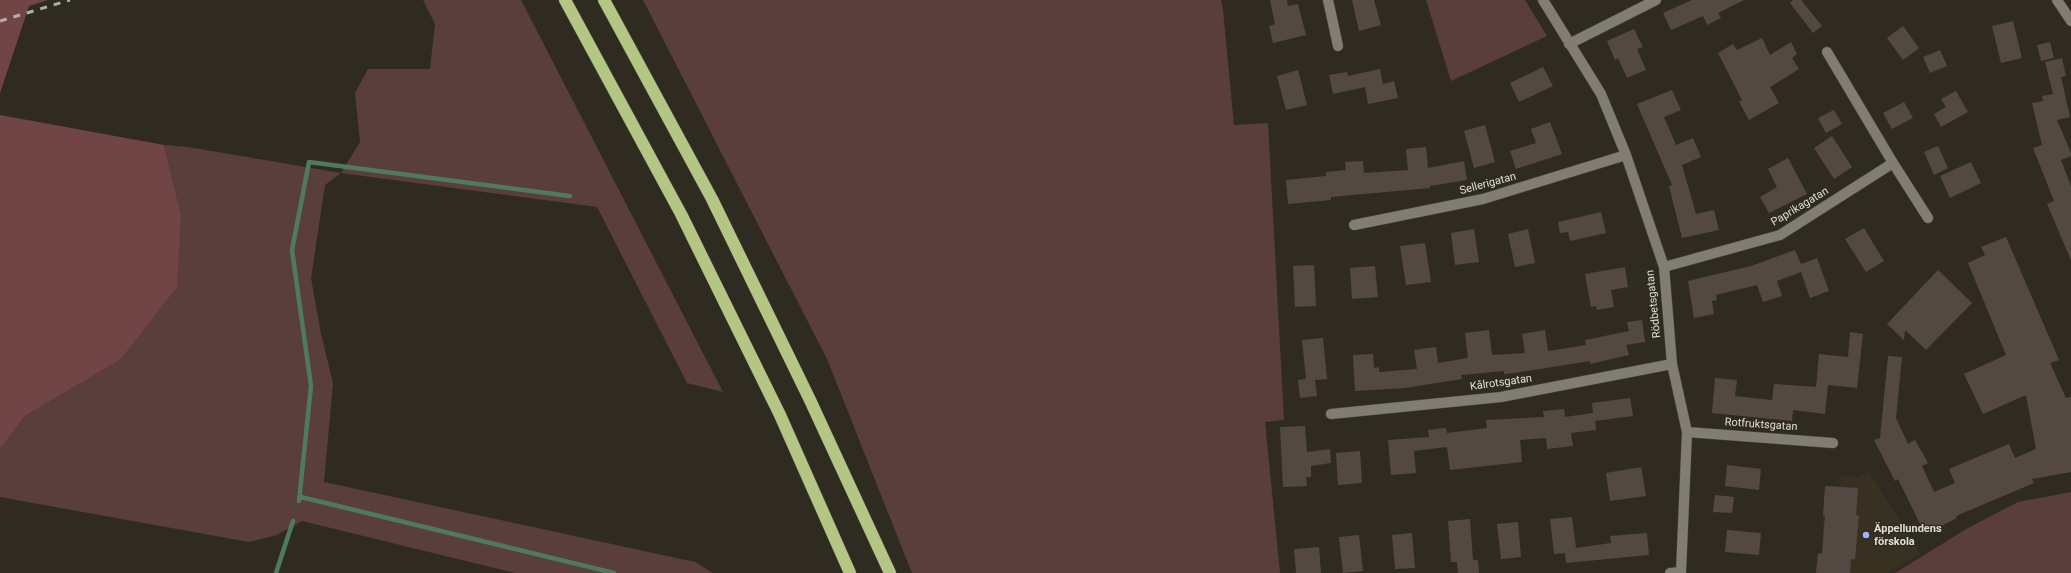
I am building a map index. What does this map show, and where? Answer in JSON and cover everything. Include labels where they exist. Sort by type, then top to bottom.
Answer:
[{"type":"highway","points":[[565,0],[684,221],[780,415],[850,573]]},
{"type":"highway","points":[[604,0],[712,199],[810,400],[890,573]]},
{"type":"street","points":[[1328,0],[1338,46]]},
{"type":"street","name":"Rödbetsgatan","points":[[1543,0],[1601,94],[1626,155],[1664,267],[1672,364],[1687,432],[1681,572],[1670,573]]},
{"type":"street","points":[[1569,44],[1656,0]]},
{"type":"street","points":[[2057,0],[2071,21]]},
{"type":"street","points":[[1827,52],[1893,163],[1928,218]]},
{"type":"street","name":"Sellerigatan","points":[[1354,225],[1483,199],[1626,155]]},
{"type":"street","name":"Paprikagatan","points":[[1664,267],[1780,235],[1893,163]]},
{"type":"street","name":"Kålrotsgatan","points":[[1331,414],[1501,397],[1672,364]]},
{"type":"street","name":"Rotfruktsgatan","points":[[1687,432],[1833,443]]},
{"type":"shaded area","points":[[0,0],[48,0],[29,6],[0,93]]},
{"type":"shaded area","points":[[423,0],[521,0],[723,392],[687,383],[597,207],[341,173],[360,142],[355,93],[368,69],[430,69],[435,24]]},
{"type":"shaded area","points":[[643,0],[1221,0],[1234,125],[1268,123],[1284,420],[1265,422],[1280,573],[912,573],[827,359]]},
{"type":"shaded area","points":[[1426,0],[1525,0],[1547,36],[1451,81]]},
{"type":"shaded area","points":[[0,115],[164,145],[181,214],[177,287],[120,360],[25,416],[0,449]]},
{"type":"shaded area","points":[[164,145],[188,147],[341,173],[325,185],[311,278],[321,334],[333,383],[324,482],[695,562],[713,573],[515,573],[302,521],[277,535],[249,542],[0,497],[0,449],[25,416],[120,360],[181,214]]},
{"type":"shaded area","name":"Äppellundens förskola","points":[[1869,471],[1920,554],[1887,573],[1816,573],[1818,553],[1822,553],[1825,486],[1840,487],[1841,475],[1859,477]]},
{"type":"shaded area","points":[[2071,492],[2071,573],[1895,573],[1968,528],[2018,502]]},
{"type":"building","points":[[1270,0],[1287,0],[1288,6],[1298,4],[1306,35],[1273,43],[1269,26],[1275,24]]},
{"type":"building","points":[[1352,0],[1374,0],[1381,25],[1359,31]]},
{"type":"building","points":[[1692,0],[1744,0],[1718,13],[1721,18],[1707,25],[1703,16],[1671,30],[1663,13]]},
{"type":"building","points":[[1793,0],[1801,0],[1822,26],[1813,33],[1790,3]]},
{"type":"building","points":[[2013,21],[2022,58],[2001,63],[1992,26]]},
{"type":"building","points":[[1903,26],[1919,48],[1903,60],[1887,38]]},
{"type":"building","points":[[1634,29],[1643,47],[1637,49],[1646,70],[1627,78],[1618,58],[1615,60],[1607,41]]},
{"type":"building","points":[[1762,38],[1770,55],[1791,42],[1797,54],[1792,58],[1799,69],[1770,87],[1779,103],[1749,120],[1739,102],[1742,100],[1718,53],[1733,44],[1737,50]]},
{"type":"building","points":[[2050,42],[2054,58],[2041,61],[2037,45]]},
{"type":"building","points":[[1940,50],[1947,66],[1930,73],[1923,57]]},
{"type":"building","points":[[2062,58],[2066,76],[2061,77],[2070,117],[2057,120],[2071,153],[2071,156],[2061,160],[2071,186],[2071,260],[2047,204],[2054,201],[2033,148],[2042,145],[2032,103],[2043,101],[2042,96],[2053,94],[2045,62]]},
{"type":"building","points":[[1543,67],[1553,86],[1519,102],[1510,83]]},
{"type":"building","points":[[1380,69],[1383,84],[1394,81],[1398,98],[1368,104],[1365,87],[1333,94],[1329,75],[1347,72],[1348,76]]},
{"type":"building","points":[[1298,70],[1307,105],[1286,110],[1277,76]]},
{"type":"building","points":[[1672,90],[1681,110],[1664,117],[1676,145],[1693,138],[1701,157],[1682,165],[1696,214],[1714,210],[1719,230],[1682,238],[1669,186],[1672,185],[1637,104]]},
{"type":"building","points":[[1956,91],[1968,112],[1941,127],[1934,114],[1946,107],[1941,99]]},
{"type":"building","points":[[1904,102],[1913,118],[1892,129],[1883,113]]},
{"type":"building","points":[[1834,110],[1842,124],[1826,133],[1818,118]]},
{"type":"building","points":[[1550,122],[1562,154],[1516,169],[1510,151],[1536,143],[1531,129]]},
{"type":"building","points":[[1485,125],[1495,162],[1474,168],[1464,131]]},
{"type":"building","points":[[1832,136],[1852,167],[1834,179],[1814,148]]},
{"type":"building","points":[[1938,146],[1948,168],[1934,175],[1924,152]]},
{"type":"building","points":[[1426,147],[1428,168],[1464,161],[1467,180],[1430,186],[1430,188],[1331,197],[1331,200],[1288,204],[1286,180],[1326,176],[1326,172],[1346,170],[1345,162],[1363,161],[1364,173],[1408,170],[1406,149]]},
{"type":"building","points":[[1788,158],[1807,194],[1769,213],[1760,197],[1777,187],[1768,169]]},
{"type":"building","points":[[1971,162],[1981,183],[1950,198],[1940,176]]},
{"type":"building","points":[[1601,212],[1606,233],[1570,241],[1568,232],[1560,233],[1558,222]]},
{"type":"building","points":[[1864,228],[1884,261],[1866,272],[1845,239]]},
{"type":"building","points":[[1474,229],[1479,262],[1455,265],[1451,233]]},
{"type":"building","points":[[1528,229],[1535,263],[1515,267],[1508,234]]},
{"type":"building","points":[[2006,237],[2059,360],[2050,363],[2066,398],[2071,397],[2071,472],[2032,479],[2034,483],[1956,516],[1957,518],[1925,534],[1898,479],[1895,481],[1874,440],[1880,438],[1888,356],[1902,357],[1896,418],[1908,444],[1915,440],[1928,463],[1922,466],[1934,492],[1955,483],[1949,469],[1975,458],[2009,444],[2015,458],[2036,449],[2026,395],[1983,414],[1964,374],[2006,355],[1968,263],[1985,255],[1981,247]]},
{"type":"building","points":[[1425,243],[1431,282],[1406,285],[1400,246]]},
{"type":"building","points":[[1795,250],[1801,264],[1817,258],[1829,291],[1810,298],[1801,272],[1777,281],[1782,296],[1763,302],[1757,285],[1716,295],[1717,300],[1712,301],[1714,314],[1694,318],[1688,281],[1751,266]]},
{"type":"building","points":[[1314,265],[1316,306],[1295,307],[1293,266]]},
{"type":"building","points":[[1375,266],[1378,297],[1352,299],[1350,268]]},
{"type":"building","points":[[1625,267],[1628,287],[1611,290],[1614,307],[1597,310],[1596,306],[1591,307],[1585,274]]},
{"type":"building","points":[[1938,270],[1972,303],[1926,350],[1905,330],[1904,340],[1887,324]]},
{"type":"building","points":[[1642,320],[1645,342],[1626,345],[1629,355],[1590,364],[1590,361],[1514,373],[1504,374],[1504,371],[1461,375],[1462,379],[1405,388],[1355,391],[1353,355],[1373,354],[1374,368],[1379,367],[1379,372],[1417,369],[1414,350],[1436,347],[1438,363],[1468,358],[1465,333],[1489,330],[1492,355],[1525,353],[1522,334],[1545,330],[1548,351],[1586,345],[1585,340],[1629,331],[1627,322]]},
{"type":"building","points":[[1850,332],[1863,334],[1857,388],[1828,385],[1825,414],[1793,410],[1792,421],[1712,413],[1715,378],[1737,380],[1735,396],[1772,400],[1774,384],[1816,387],[1819,354],[1848,357]]},
{"type":"building","points":[[1323,338],[1327,379],[1315,380],[1317,396],[1300,398],[1298,380],[1306,379],[1302,340]]},
{"type":"building","points":[[1630,398],[1633,416],[1595,421],[1596,430],[1571,433],[1573,446],[1547,449],[1546,438],[1520,440],[1522,462],[1450,470],[1447,447],[1414,451],[1416,473],[1391,475],[1388,440],[1429,437],[1428,430],[1446,428],[1447,433],[1487,428],[1486,420],[1544,417],[1543,411],[1564,409],[1565,417],[1593,413],[1592,403]]},
{"type":"building","points":[[1305,426],[1307,452],[1330,449],[1331,463],[1311,466],[1311,477],[1306,477],[1307,486],[1283,487],[1280,427]]},
{"type":"building","points":[[1360,451],[1362,483],[1338,485],[1336,453]]},
{"type":"building","points":[[1727,465],[1761,469],[1759,490],[1725,486]]},
{"type":"building","points":[[1641,467],[1646,496],[1610,501],[1606,473]]},
{"type":"building","points":[[1825,486],[1858,488],[1856,515],[1859,516],[1855,559],[1851,559],[1850,573],[1816,573],[1818,553],[1822,554],[1825,516],[1823,515]]},
{"type":"building","points":[[1715,495],[1734,497],[1732,513],[1713,512]]},
{"type":"building","points":[[1572,517],[1576,548],[1611,543],[1610,536],[1647,533],[1649,555],[1566,563],[1565,553],[1554,554],[1550,519]]},
{"type":"building","points":[[1470,519],[1473,560],[1478,560],[1479,573],[1458,573],[1457,562],[1451,562],[1448,521]]},
{"type":"building","points":[[1518,522],[1521,557],[1501,559],[1497,524]]},
{"type":"building","points":[[1727,530],[1761,533],[1759,555],[1725,552]]},
{"type":"building","points":[[1412,533],[1415,568],[1395,569],[1392,535]]},
{"type":"building","points":[[1359,535],[1363,571],[1343,573],[1339,537]]},
{"type":"building","points":[[1319,547],[1321,573],[1296,573],[1294,549]]},
{"type":"waterway","points":[[299,501],[311,386],[292,250],[309,162],[570,196]]},
{"type":"waterway","points":[[301,497],[614,573]]},
{"type":"waterway","points":[[276,573],[293,521]]},
{"type":"railway","points":[[0,21],[70,0]]},
{"type":"place","name":"Äppellundens förskola","points":[[1866,535]]}]
